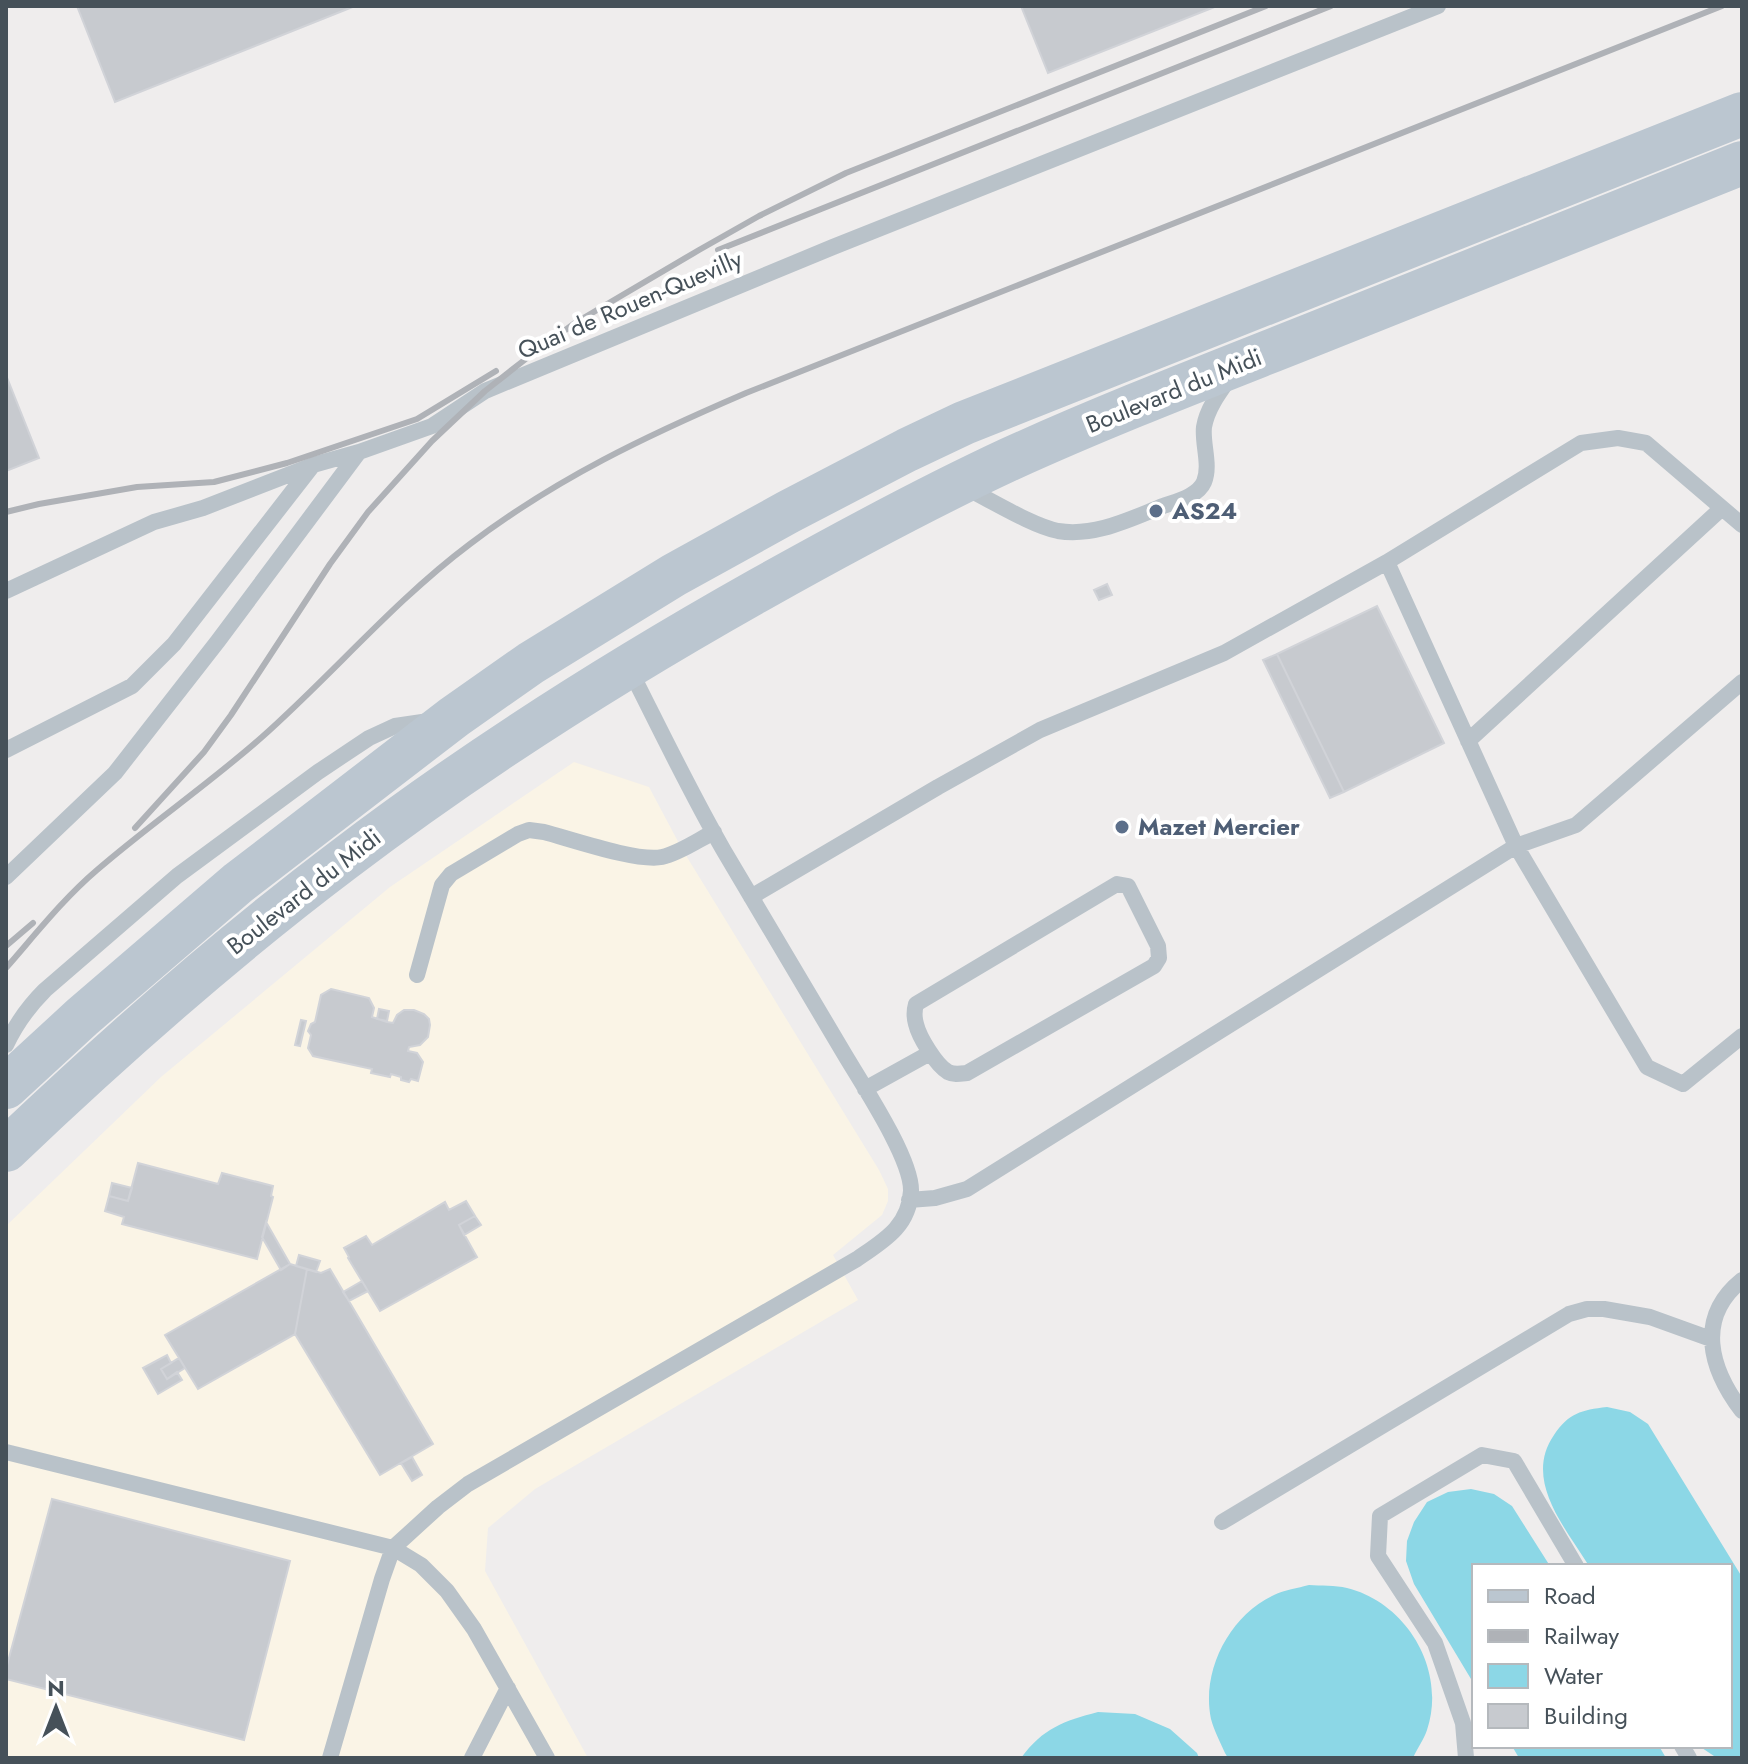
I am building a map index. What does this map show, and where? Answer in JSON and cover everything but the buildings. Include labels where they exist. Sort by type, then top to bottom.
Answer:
[{"type":"main road","name":"Boulevard du Midi","points":[[6,1087],[238,883],[454,717],[531,663],[674,575],[929,440],[1742,114]]},
{"type":"main road","name":"Boulevard du Midi","points":[[531,663],[622,656],[697,625],[807,563],[959,484],[1095,422],[1740,168]]},
{"type":"main road","name":"Boulevard du Midi","points":[[6,1150],[144,1024],[286,903],[449,783],[559,710],[683,599],[857,502],[929,440]]},
{"type":"lane","name":"Quai de Rouen-Quevilly","points":[[6,591],[154,522],[203,508],[313,465],[432,426],[485,391],[833,247],[1438,6]]},
{"type":"lane","points":[[959,484],[1037,523],[1071,532],[1119,524],[1190,495],[1201,488],[1206,479],[1204,428],[1208,412],[1240,364]]},
{"type":"lane","points":[[751,897],[1040,730],[1224,653],[1387,562],[1581,443],[1618,438],[1646,443],[1742,525]]},
{"type":"lane","points":[[6,877],[115,773],[359,452]]},
{"type":"lane","points":[[6,750],[132,686],[174,644],[313,465]]},
{"type":"lane","points":[[1468,741],[1722,508]]},
{"type":"lane","points":[[1387,562],[1516,846],[1647,1067],[1683,1084],[1742,1036]]},
{"type":"lane","points":[[330,1758],[393,1548],[468,1484],[857,1259],[901,1225],[908,1210],[911,1189],[905,1164],[865,1089],[714,832],[622,656]]},
{"type":"lane","points":[[909,1200],[935,1198],[967,1189],[1516,846],[1576,825],[1742,682]]},
{"type":"lane","points":[[6,1045],[29,1006],[45,990],[177,876],[241,829],[369,738],[395,726],[454,717]]},
{"type":"lane","points":[[417,975],[442,885],[451,874],[518,834],[529,830],[544,832],[642,858],[662,857],[714,832]]},
{"type":"lane","points":[[1117,884],[1128,886],[1158,946],[1159,958],[1154,966],[967,1073],[955,1075],[944,1070],[930,1053],[916,1024],[916,1004],[1117,884]]},
{"type":"lane","points":[[865,1089],[930,1053]]},
{"type":"lane","points":[[1742,1280],[1730,1290],[1716,1312],[1711,1339],[1714,1362],[1729,1394],[1742,1411]]},
{"type":"lane","points":[[1222,1522],[1569,1314],[1595,1309],[1650,1317],[1711,1339]]},
{"type":"lane","points":[[6,1452],[393,1548],[421,1565],[447,1591],[474,1629],[547,1758]]},
{"type":"lane","points":[[1466,1758],[1463,1723],[1435,1643],[1378,1556],[1380,1516],[1482,1455],[1514,1461],[1575,1564]]},
{"type":"lane","points":[[472,1758],[508,1688]]},
{"type":"shaded area","points":[[574,762],[649,787],[682,849],[879,1170],[888,1189],[888,1201],[882,1215],[833,1255],[858,1300],[535,1489],[488,1528],[485,1571],[588,1758],[6,1758],[6,1226],[161,1077],[390,887]]},
{"type":"water","points":[[1607,1407],[1630,1412],[1648,1424],[1742,1577],[1742,1758],[1717,1758],[1702,1748],[1732,1748],[1732,1564],[1588,1564],[1551,1503],[1543,1469],[1546,1452],[1565,1422],[1576,1414]]},
{"type":"water","points":[[1471,1489],[1494,1494],[1512,1506],[1549,1564],[1472,1564],[1472,1681],[1414,1584],[1406,1561],[1407,1541],[1414,1522],[1427,1502],[1448,1492]]},
{"type":"water","points":[[1309,1585],[1342,1587],[1368,1596],[1388,1608],[1417,1642],[1426,1663],[1432,1707],[1427,1730],[1413,1758],[1228,1758],[1212,1723],[1209,1701],[1210,1682],[1222,1647],[1244,1616],[1258,1604],[1278,1593]]},
{"type":"water","points":[[1098,1712],[1135,1714],[1170,1729],[1199,1758],[1021,1758],[1038,1739],[1055,1727]]},
{"type":"water","points":[[1513,1748],[1660,1748],[1666,1758],[1519,1758]]},
{"type":"railway","points":[[135,828],[204,752],[368,512],[432,441],[485,391],[575,323],[759,216],[846,173],[1266,6]]},
{"type":"railway","points":[[718,250],[1331,6]]},
{"type":"railway","points":[[6,968],[85,881],[262,737],[415,589],[503,520],[569,479],[638,442],[746,393],[1722,6]]},
{"type":"railway","points":[[6,512],[137,487],[214,482],[287,463],[417,419],[496,371]]},
{"type":"railway","points":[[6,946],[33,923]]},
{"type":"place","name":"AS24","points":[[1156,511]]},
{"type":"place","name":"Mazet Mercier","points":[[1122,827]]}]
